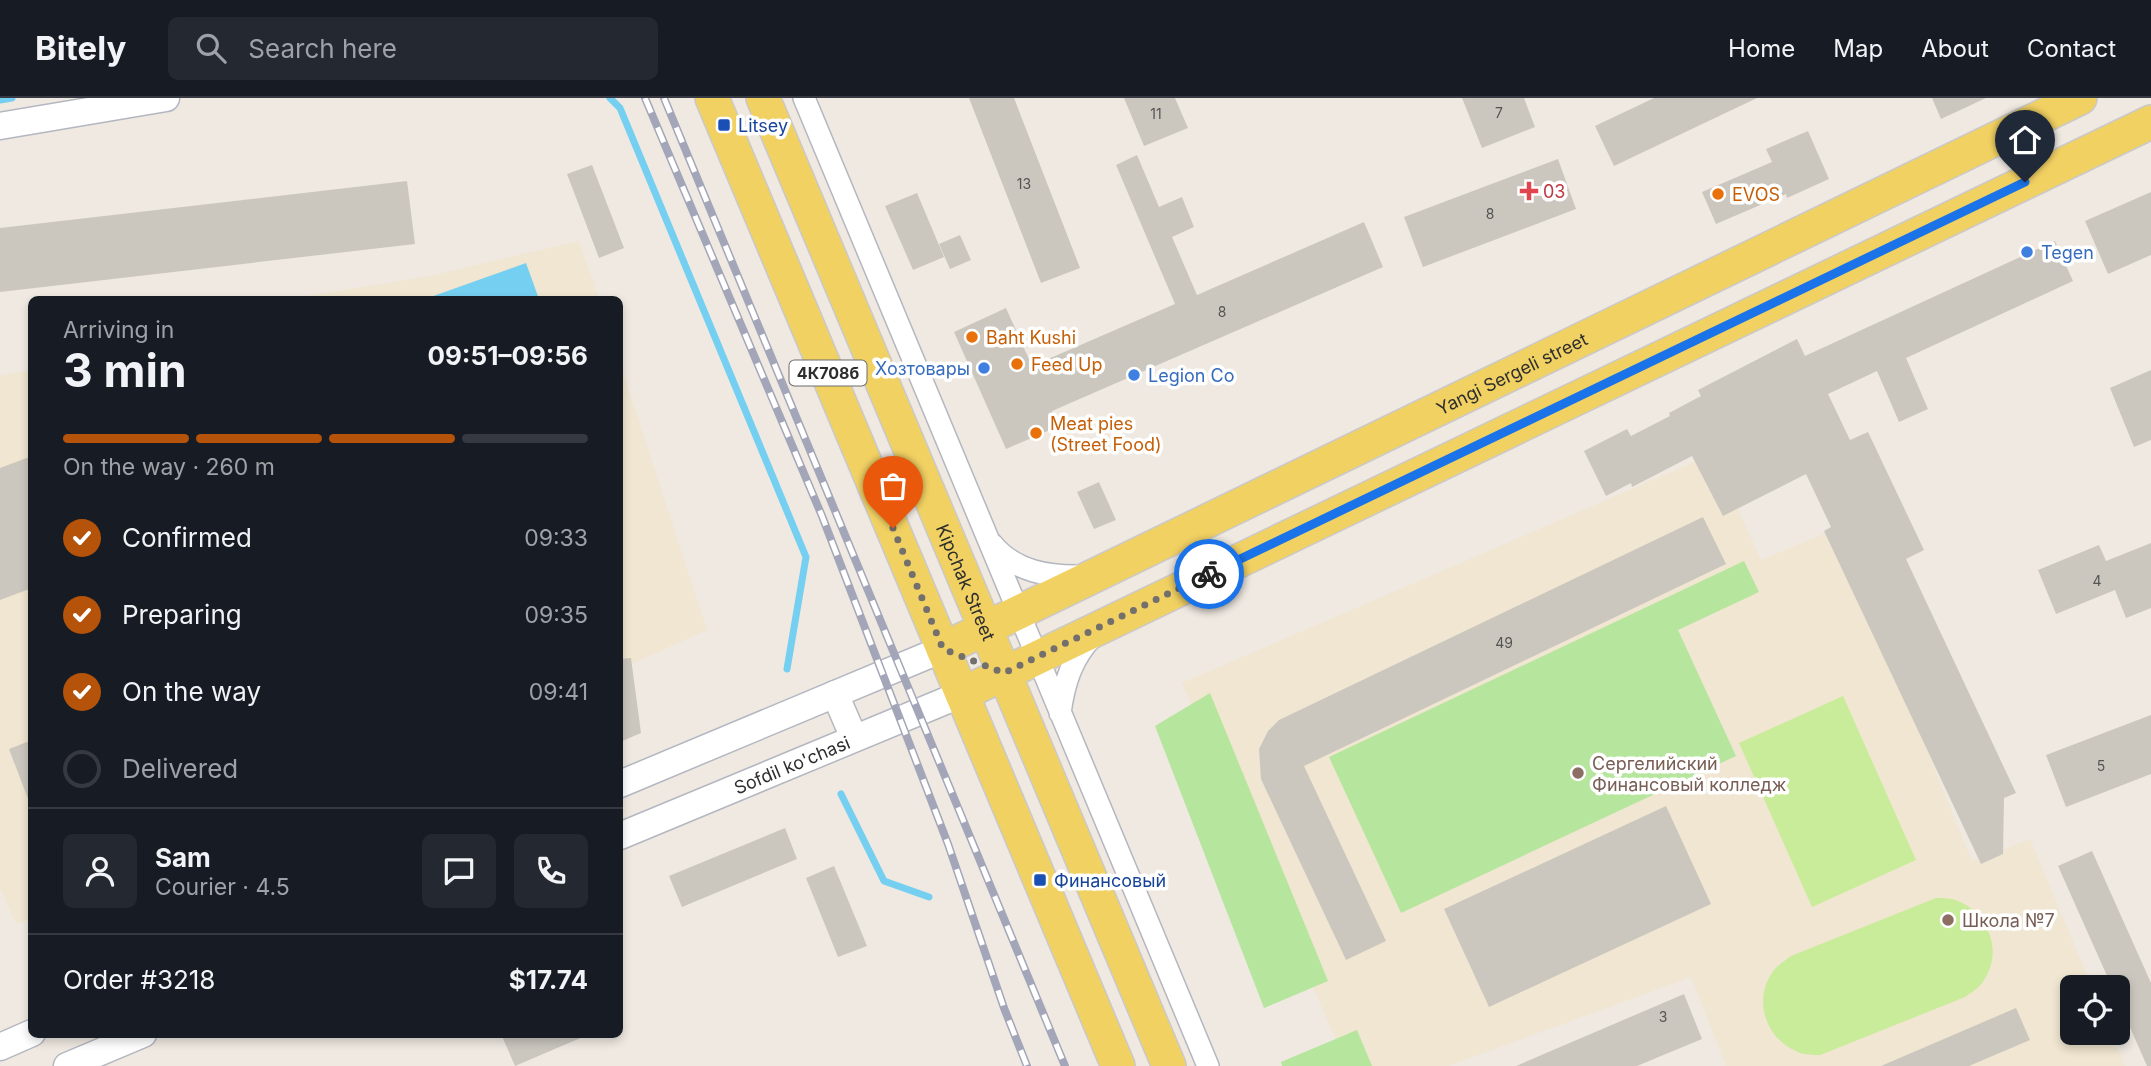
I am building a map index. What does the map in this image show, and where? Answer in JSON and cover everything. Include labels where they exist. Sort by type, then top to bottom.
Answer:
[{"type":"main road","name":"4К708б","points":[[713,98],[943,649]]},
{"type":"main road","name":"Kipchak Street","points":[[763,98],[1169,1066]]},
{"type":"main road","name":"Yangi Sergeli street","points":[[943,649],[2080,98]]},
{"type":"main road","points":[[962,694],[2151,122]]},
{"type":"main road","points":[[943,649],[1004,673]]},
{"type":"main road","points":[[943,649],[1118,1066]]},
{"type":"street","points":[[0,126],[166,98]]},
{"type":"street","name":"Kipchak Street","points":[[804,98],[1208,1066]]},
{"type":"street","name":"Kipchak Street","points":[[988,540],[1000,553],[1022,568],[1063,576],[1094,576]]},
{"type":"street","points":[[1060,715],[1065,683],[1076,658],[1093,637],[1113,621]]},
{"type":"street","points":[[623,783],[943,649]]},
{"type":"street","points":[[835,694],[854,738]]},
{"type":"street","name":"Sofdil ko'chasi","points":[[623,835],[962,694]]},
{"type":"street","points":[[0,1047],[28,1035]]},
{"type":"street","points":[[67,1066],[128,1038]]},
{"type":"shaded area","points":[[579,241],[598,296],[307,296],[426,277]]},
{"type":"shaded area","points":[[28,371],[28,920],[16,924],[0,887],[0,376]]},
{"type":"shaded area","points":[[623,372],[707,630],[623,668]]},
{"type":"shaded area","name":"Сергелийский Финансовый колледж","points":[[1713,454],[1761,560],[1838,528],[1972,862],[2030,839],[2087,975],[2060,975],[2060,1045],[2116,1045],[2125,1066],[1726,1066],[1691,977],[1448,1066],[1347,1066],[1182,683]]},
{"type":"green space","points":[[1744,561],[1759,592],[1678,630],[1736,756],[1401,913],[1329,757]]},
{"type":"green space","points":[[1210,693],[1328,981],[1264,1008],[1155,726]]},
{"type":"green space","points":[[1843,696],[1916,860],[1812,907],[1739,743]]},
{"type":"green space","points":[[1936,898],[1955,900],[1969,907],[1985,925],[1993,948],[1992,960],[1989,972],[1978,987],[1965,997],[1820,1055],[1798,1052],[1777,1038],[1765,1017],[1763,1005],[1767,981],[1778,966],[1791,956]]},
{"type":"green space","points":[[1357,1030],[1372,1066],[1282,1066],[1281,1062]]},
{"type":"water","points":[[526,263],[538,296],[433,296]]},
{"type":"building","points":[[969,98],[1014,98],[1080,268],[1041,283]]},
{"type":"building","points":[[1124,98],[1175,98],[1188,128],[1144,146]]},
{"type":"building","points":[[1462,98],[1524,98],[1535,127],[1482,148]]},
{"type":"building","points":[[1654,98],[1757,98],[1614,166],[1595,126]]},
{"type":"building","points":[[1932,98],[1986,98],[1941,119]]},
{"type":"building","points":[[1808,131],[1829,179],[1787,198],[1786,194],[1716,224],[1702,192],[1772,162],[1766,149]]},
{"type":"building","points":[[1137,155],[1159,207],[1182,197],[1194,227],[1172,237],[1197,295],[1364,222],[1383,267],[1052,411],[1059,426],[1006,449],[954,332],[1006,308],[1032,366],[1175,304],[1116,165]]},
{"type":"building","points":[[1558,159],[1576,209],[1423,267],[1404,217]]},
{"type":"building","points":[[592,165],[624,248],[599,258],[567,174]]},
{"type":"building","points":[[407,181],[415,244],[0,292],[0,228]]},
{"type":"building","points":[[2151,192],[2151,255],[2108,274],[2085,221]]},
{"type":"building","points":[[917,193],[944,257],[913,270],[885,206]]},
{"type":"building","points":[[960,235],[971,260],[950,269],[939,244]]},
{"type":"building","points":[[2055,241],[2073,281],[1906,358],[1928,409],[1899,422],[1877,371],[1828,394],[1850,440],[1868,432],[1924,550],[1906,559],[2016,793],[2004,798],[2003,854],[1981,864],[1824,531],[1831,527],[1806,474],[1723,516],[1692,456],[1632,487],[1631,483],[1606,496],[1584,451],[1627,429],[1631,436],[1670,416],[1669,413],[1701,396],[1698,390],[1797,339],[1805,356]]},
{"type":"building","points":[[2151,370],[2151,440],[2134,447],[2110,388]]},
{"type":"building","points":[[28,458],[28,590],[0,600],[0,468]]},
{"type":"building","points":[[1099,482],[1116,520],[1094,529],[1077,492]]},
{"type":"building","points":[[1703,517],[1726,564],[1304,766],[1386,941],[1346,960],[1261,779],[1259,749],[1268,731],[1279,720]]},
{"type":"building","points":[[2151,543],[2151,608],[2126,618],[2115,590],[2056,614],[2038,570],[2099,545],[2106,561]]},
{"type":"building","points":[[631,658],[641,733],[623,741],[623,659]]},
{"type":"building","points":[[2151,715],[2151,774],[2066,807],[2046,755]]},
{"type":"building","points":[[28,742],[28,799],[9,749]]},
{"type":"building","points":[[1666,806],[1711,904],[1489,1007],[1444,909]]},
{"type":"building","points":[[785,828],[797,859],[682,907],[669,876]]},
{"type":"building","points":[[2092,851],[2151,983],[2151,1066],[2147,1066],[2130,1027],[2130,975],[2107,975],[2058,866]]},
{"type":"building","points":[[834,866],[867,946],[838,957],[806,878]]},
{"type":"building","points":[[1684,994],[1702,1039],[1637,1066],[1516,1066]]},
{"type":"building","points":[[2016,1008],[2030,1040],[1969,1066],[1881,1066]]},
{"type":"building","points":[[503,1038],[581,1038],[515,1066]]},
{"type":"waterway","points":[[0,100],[12,98]]},
{"type":"waterway","points":[[610,98],[620,108],[806,557],[787,669]]},
{"type":"waterway","points":[[841,794],[884,881],[929,897]]},
{"type":"railway","points":[[645,98],[822,516],[948,844],[1004,1008],[1027,1066]]},
{"type":"railway","points":[[664,98],[1065,1066]]},
{"type":"way so far","points":[[893,528],[943,649],[1004,673],[1209,574]]},
{"type":"place","name":"Litsey","points":[[724,125]]},
{"type":"place","name":"03","points":[[1529,191]]},
{"type":"place","name":"EVOS","points":[[1718,194]]},
{"type":"place","name":"Tegen","points":[[2027,252]]},
{"type":"place","name":"Baht Kushi","points":[[972,337]]},
{"type":"place","name":"Feed Up","points":[[1017,364]]},
{"type":"place","name":"Хозтовары","points":[[984,368]]},
{"type":"place","name":"Legion Co","points":[[1134,375]]},
{"type":"place","name":"Meat pies (Street Food)","points":[[1036,433]]},
{"type":"place","name":"Сергелийский Финансовый колледж","points":[[1578,773]]},
{"type":"place","name":"Финансовый","points":[[1040,880]]},
{"type":"place","name":"Школа №7","points":[[1948,920]]},
{"type":"route","points":[[1209,574],[2025,182]]}]
